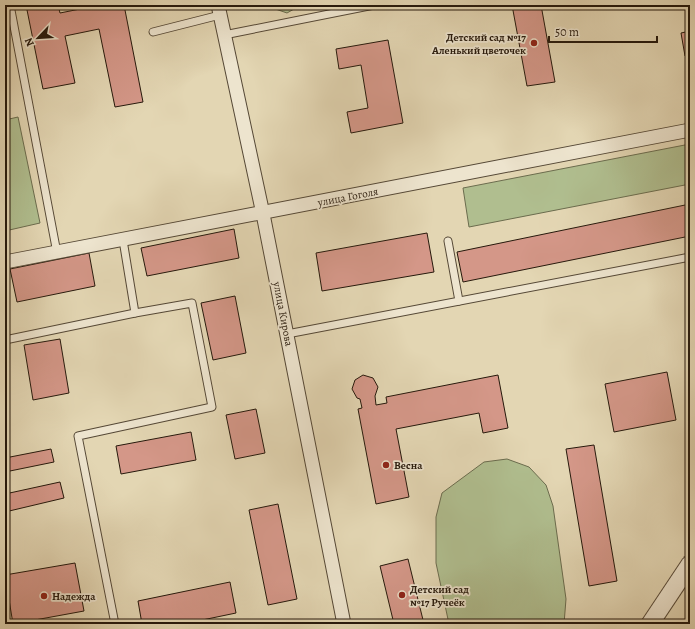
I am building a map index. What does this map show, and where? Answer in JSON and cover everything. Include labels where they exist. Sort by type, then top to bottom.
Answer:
[{"type":"street","name":"улица Кирова","points":[[219,10],[263,214],[344,624]]},
{"type":"street","name":"улица Гоголя","points":[[5,262],[263,214],[690,130]]},
{"type":"street","points":[[650,624],[690,564]]},
{"type":"lane","points":[[10,5],[57,253]]},
{"type":"lane","points":[[224,36],[374,5]]},
{"type":"lane","points":[[153,32],[219,10]]},
{"type":"lane","points":[[123,240],[135,313]]},
{"type":"lane","points":[[448,242],[459,301]]},
{"type":"lane","points":[[287,334],[690,257]]},
{"type":"lane","points":[[5,340],[135,313],[192,303],[212,407],[78,436],[115,624]]},
{"type":"green space","points":[[264,5],[301,5],[287,13]]},
{"type":"green space","points":[[18,117],[40,223],[5,231],[5,120]]},
{"type":"green space","points":[[690,144],[690,184],[469,227],[463,188]]},
{"type":"green space","points":[[507,459],[529,467],[546,485],[553,506],[566,599],[564,624],[449,624],[436,563],[436,517],[442,493],[484,462]]},
{"type":"building","points":[[26,5],[58,5],[60,13],[95,6],[94,5],[124,5],[143,102],[115,107],[99,29],[65,36],[75,83],[43,89]]},
{"type":"building","name":"Детский сад №17 Аленький цветочек","points":[[512,5],[541,5],[555,82],[527,86]]},
{"type":"building","points":[[690,31],[690,55],[685,56],[681,33]]},
{"type":"building","points":[[388,40],[403,123],[351,133],[347,112],[368,108],[361,65],[339,69],[336,49]]},
{"type":"building","points":[[690,204],[690,236],[463,282],[457,252]]},
{"type":"building","points":[[234,229],[239,258],[147,276],[141,248]]},
{"type":"building","points":[[427,233],[434,272],[322,291],[316,253]]},
{"type":"building","points":[[89,253],[95,286],[17,302],[10,269]]},
{"type":"building","points":[[235,296],[246,353],[213,360],[201,303]]},
{"type":"building","points":[[60,339],[69,393],[33,400],[24,345]]},
{"type":"building","points":[[667,372],[676,420],[614,432],[605,384]]},
{"type":"building","name":"Весна","points":[[363,375],[373,378],[378,387],[375,396],[376,405],[387,403],[386,397],[498,375],[508,428],[483,433],[479,413],[396,429],[409,497],[376,504],[358,409],[362,408],[360,399],[357,398],[352,389],[355,380]]},
{"type":"building","points":[[256,409],[265,453],[235,459],[226,415]]},
{"type":"building","points":[[191,432],[196,460],[121,474],[116,446]]},
{"type":"building","points":[[594,445],[617,581],[589,586],[566,449]]},
{"type":"building","points":[[51,449],[54,462],[5,472],[5,458]]},
{"type":"building","points":[[60,482],[64,498],[5,512],[5,494]]},
{"type":"building","points":[[278,504],[297,599],[268,605],[249,510]]},
{"type":"building","name":"Детский сад №17 Ручеёк","points":[[408,559],[424,624],[394,624],[380,566]]},
{"type":"building","name":"Надежда","points":[[75,563],[84,611],[13,624],[5,575]]},
{"type":"building","points":[[230,582],[236,613],[183,624],[142,624],[138,601]]},
{"type":"place","name":"Детский сад №17 Аленький цветочек","points":[[534,43]]},
{"type":"place","name":"Весна","points":[[386,465]]},
{"type":"place","name":"Детский сад №17 Ручеёк","points":[[402,595]]},
{"type":"place","name":"Надежда","points":[[44,596]]}]
